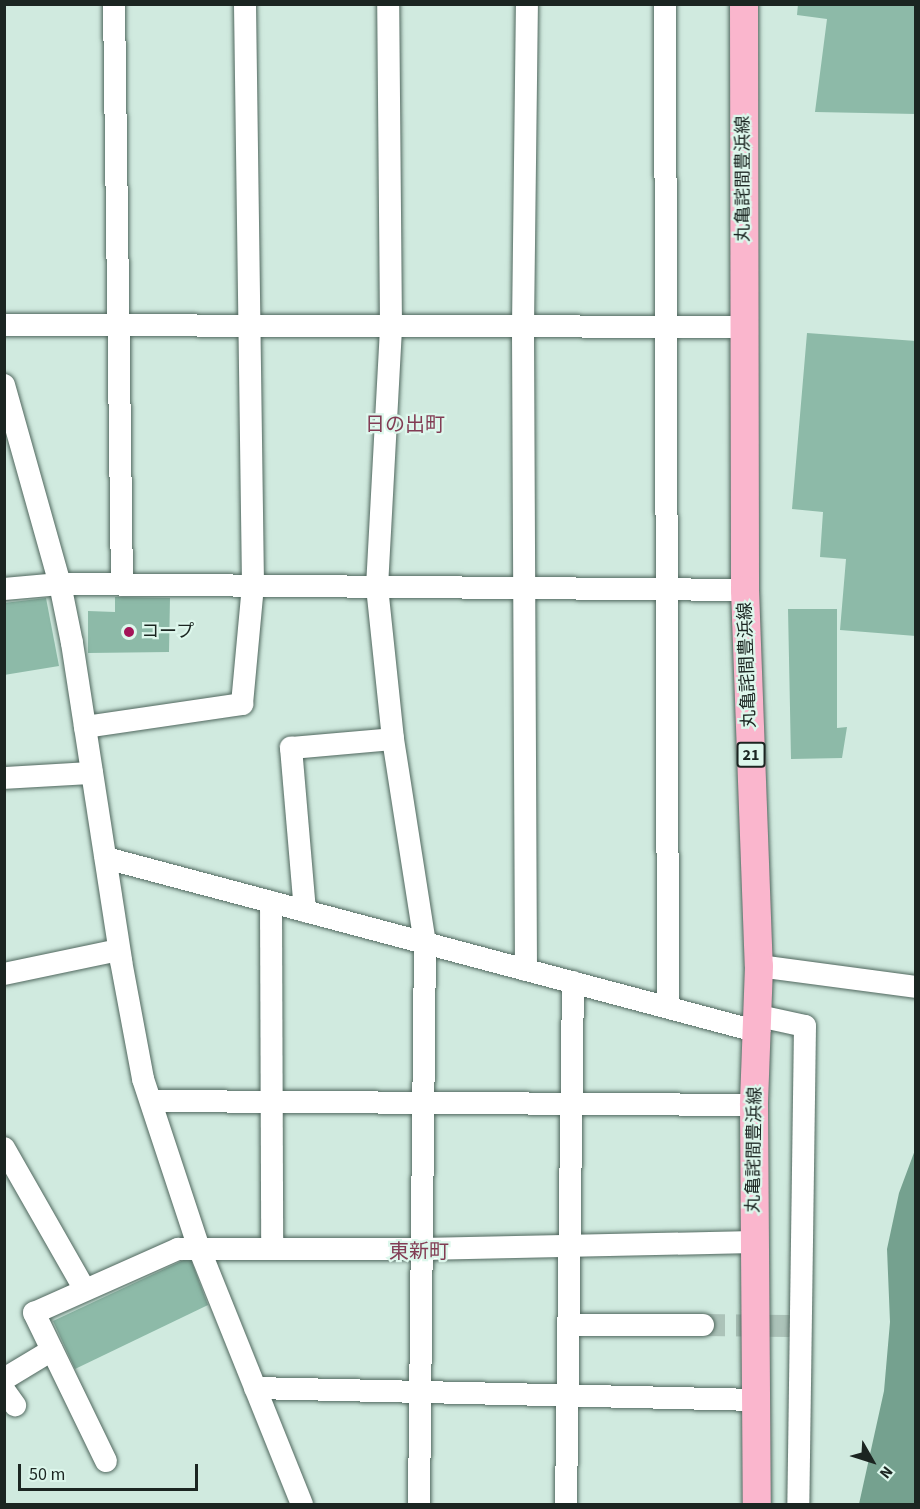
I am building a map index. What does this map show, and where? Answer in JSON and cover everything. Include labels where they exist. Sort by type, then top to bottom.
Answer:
[{"type":"main road","name":"丸亀詫間豊浜線","points":[[744,4],[745,590],[759,966],[759,1024],[754,1105],[756,1504]]},
{"type":"street","points":[[114,4],[122,584]]},
{"type":"street","points":[[85,727],[242,704],[253,585],[245,4]]},
{"type":"street","points":[[388,4],[391,326],[377,587],[393,738],[425,943],[419,1504]]},
{"type":"street","points":[[526,970],[523,326],[527,4]]},
{"type":"street","points":[[665,4],[668,1008]]},
{"type":"street","points":[[4,325],[745,327]]},
{"type":"street","points":[[4,385],[60,584],[85,727],[119,950],[150,1101],[199,1248],[302,1504]]},
{"type":"street","points":[[4,589],[60,584],[122,584],[745,590]]},
{"type":"street","points":[[305,911],[291,748],[393,738]]},
{"type":"street","points":[[4,778],[92,773]]},
{"type":"street","points":[[106,858],[668,1008],[759,1024],[806,1026],[796,1326],[798,1504]]},
{"type":"street","points":[[271,902],[272,1249]]},
{"type":"street","points":[[4,974],[119,950]]},
{"type":"street","points":[[759,966],[915,987]]},
{"type":"street","points":[[566,1504],[573,982]]},
{"type":"street","points":[[150,1101],[754,1105]]},
{"type":"street","points":[[4,1148],[85,1290]]},
{"type":"street","points":[[106,1461],[34,1313],[178,1249],[422,1249],[754,1242]]},
{"type":"street","points":[[569,1325],[703,1325]]},
{"type":"street","points":[[4,1379],[52,1350]]},
{"type":"street","points":[[255,1388],[568,1398],[756,1400]]},
{"type":"shaded area","points":[[915,1150],[915,1504],[859,1504],[884,1391],[890,1322],[887,1249],[899,1193]]},
{"type":"building","points":[[798,4],[916,4],[916,114],[815,112],[827,19],[797,15]]},
{"type":"building","points":[[807,333],[916,341],[916,636],[840,630],[846,559],[820,557],[823,512],[792,509]]},
{"type":"building","name":"コープ","points":[[115,597],[170,598],[169,652],[88,653],[88,611],[115,612]]},
{"type":"building","points":[[46,598],[59,666],[4,675],[4,603]]},
{"type":"building","points":[[788,609],[837,609],[837,728],[847,727],[842,758],[791,759]]},
{"type":"building","points":[[190,1257],[208,1305],[75,1369],[53,1321]]},
{"type":"tunnel","points":[[703,1325],[790,1326]]},
{"type":"place","name":"コープ","points":[[129,632]]},
{"type":"district","name":"日の出町","points":[[405,425]]},
{"type":"district","name":"東新町","points":[[419,1252]]}]
